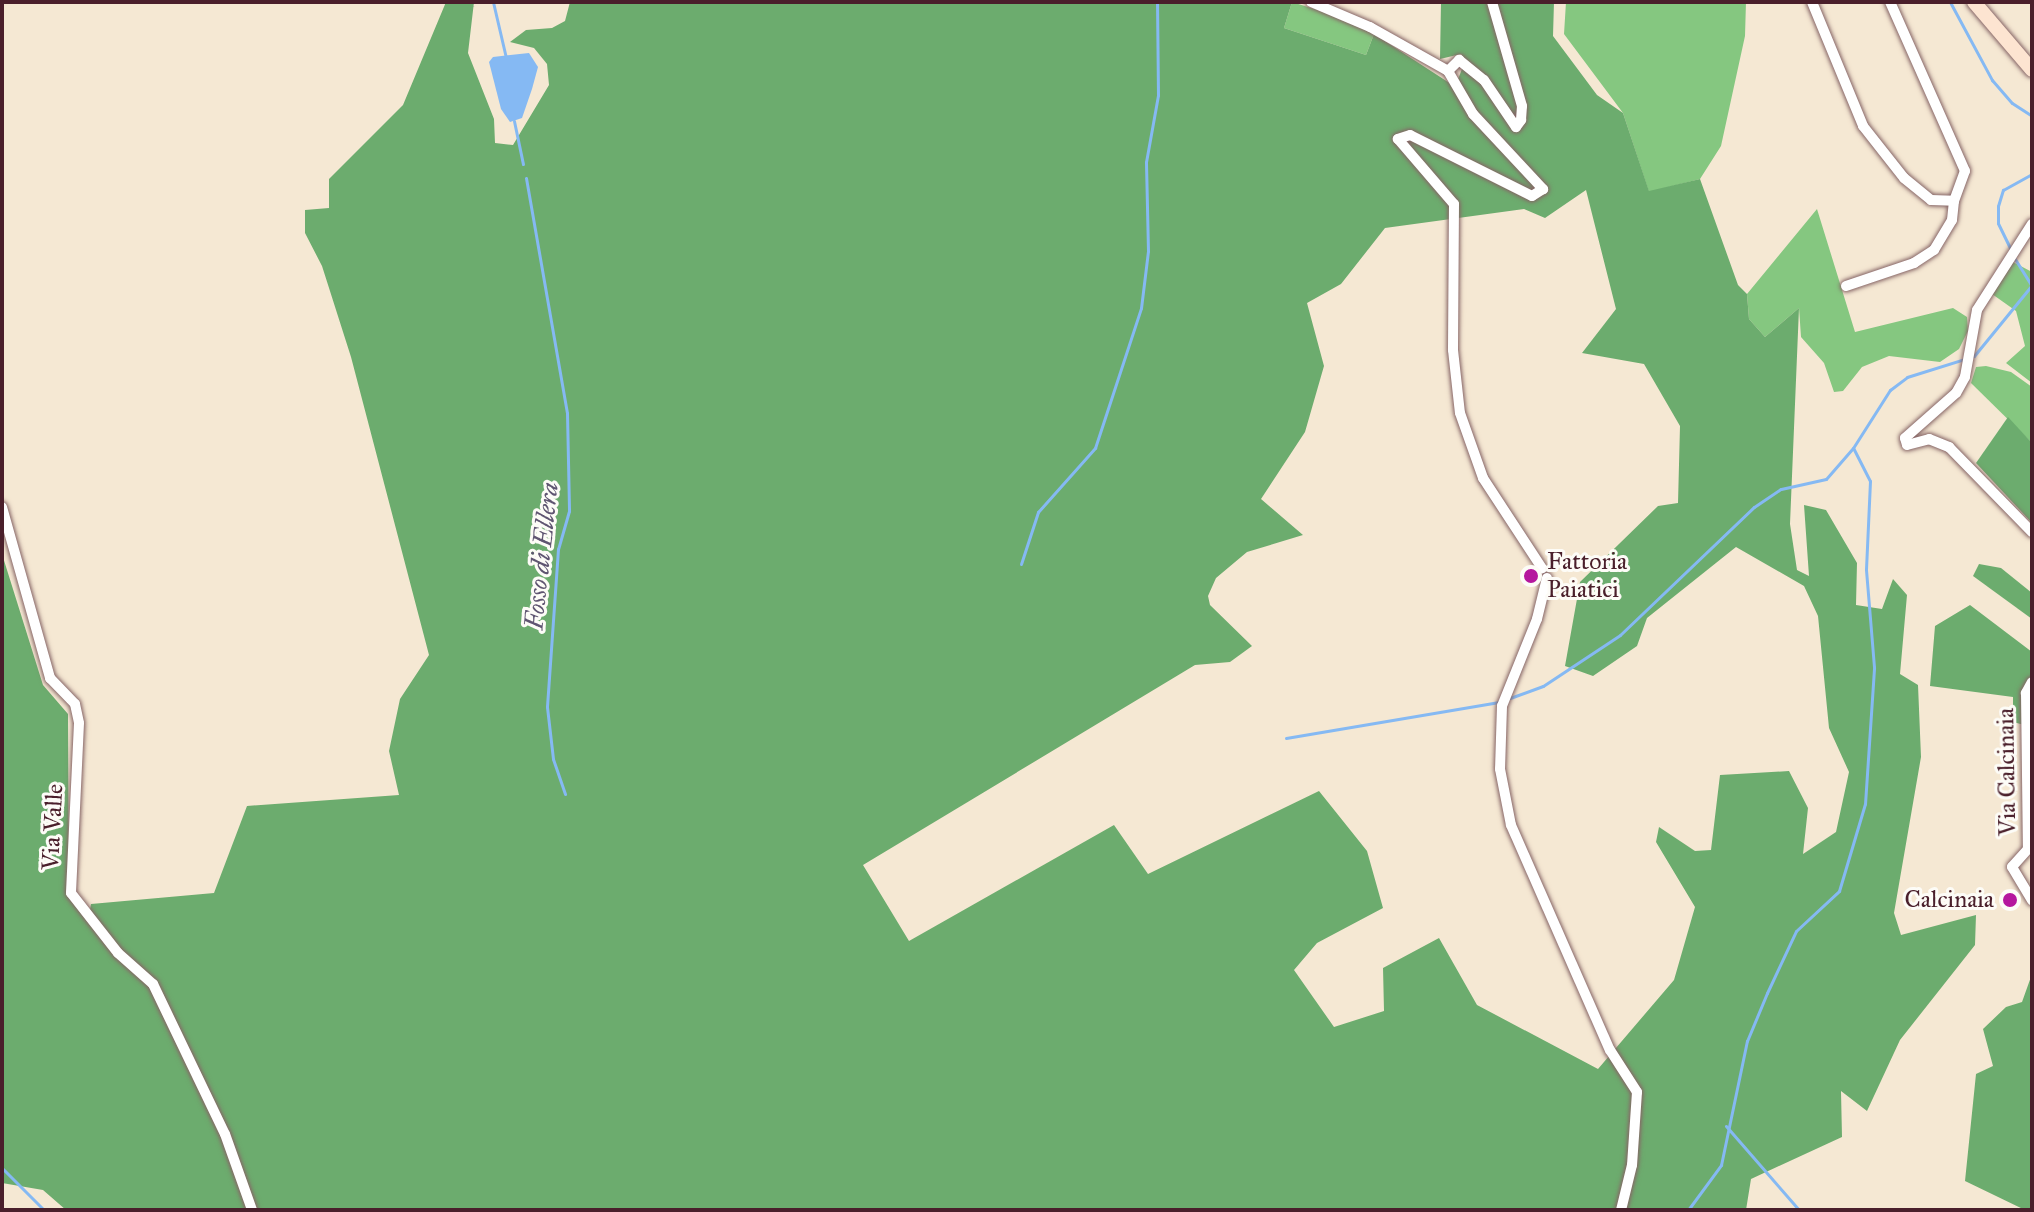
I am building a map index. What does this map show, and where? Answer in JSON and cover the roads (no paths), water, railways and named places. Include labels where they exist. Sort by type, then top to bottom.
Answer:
[{"type":"street","points":[[1311,2],[1370,27],[1448,71],[1473,114],[1543,189],[1532,196],[1410,135],[1398,139],[1454,204],[1453,350],[1460,413],[1483,478],[1545,573],[1537,619],[1505,692],[1499,748],[1507,815],[1610,1050],[1637,1092],[1632,1165],[1621,1210]]},
{"type":"street","points":[[1448,71],[1459,60],[1484,80],[1516,127],[1521,120],[1522,106],[1492,2]]},
{"type":"street","points":[[1812,2],[1863,126],[1904,178],[1931,200],[1954,201]]},
{"type":"street","points":[[1846,286],[1914,263],[1934,250],[1952,220],[1954,201],[1965,171],[1890,2]]},
{"type":"street","points":[[1974,2],[2032,70]]},
{"type":"street","points":[[2032,224],[2008,257],[1977,310],[1956,393],[1908,431],[1907,445],[1929,439],[1949,447],[2032,532]]},
{"type":"street","name":"Via Valle","points":[[2,507],[50,678],[75,704],[79,723],[71,893],[118,953],[153,984],[225,1134],[252,1210]]},
{"type":"street","name":"Via Calcinaia","points":[[2032,682],[2026,693],[2028,849],[2012,867],[2032,900]]},
{"type":"water","points":[[529,53],[538,67],[532,89],[522,118],[510,122],[501,109],[489,62],[493,57]]},
{"type":"waterway","name":"Fosso di Ellera","points":[[493,2],[506,58]]},
{"type":"waterway","points":[[1021,564],[1038,512],[1095,448],[1141,308],[1148,251],[1146,162],[1158,95],[1157,2]]},
{"type":"waterway","points":[[1950,2],[1992,80],[2012,103],[2032,116]]},
{"type":"waterway","name":"Fosso di Ellera","points":[[514,121],[523,164]]},
{"type":"waterway","points":[[2012,252],[1998,223],[1998,206],[2003,190],[2032,174]]},
{"type":"waterway","name":"Fosso di Ellera","points":[[526,178],[567,413],[569,511],[558,549],[547,707],[553,759],[565,794]]},
{"type":"waterway","points":[[2015,259],[2032,286]]},
{"type":"waterway","points":[[1688,1210],[1721,1165],[1747,1041],[1767,993],[1796,931],[1839,891],[1865,804],[1874,667],[1866,569],[1870,481],[1853,448],[1890,390],[1907,377],[1974,356],[2031,286]]},
{"type":"waterway","points":[[1510,698],[1543,686],[1620,635],[1754,507],[1781,489],[1826,479],[1853,448]]},
{"type":"waterway","points":[[1286,738],[1499,702]]},
{"type":"waterway","points":[[1726,1126],[1799,1210]]},
{"type":"waterway","points":[[2,1168],[44,1210]]},
{"type":"place","name":"Fattoria Paiatici","points":[[1531,576]]},
{"type":"place","name":"Calcinaia","points":[[2010,900]]}]
